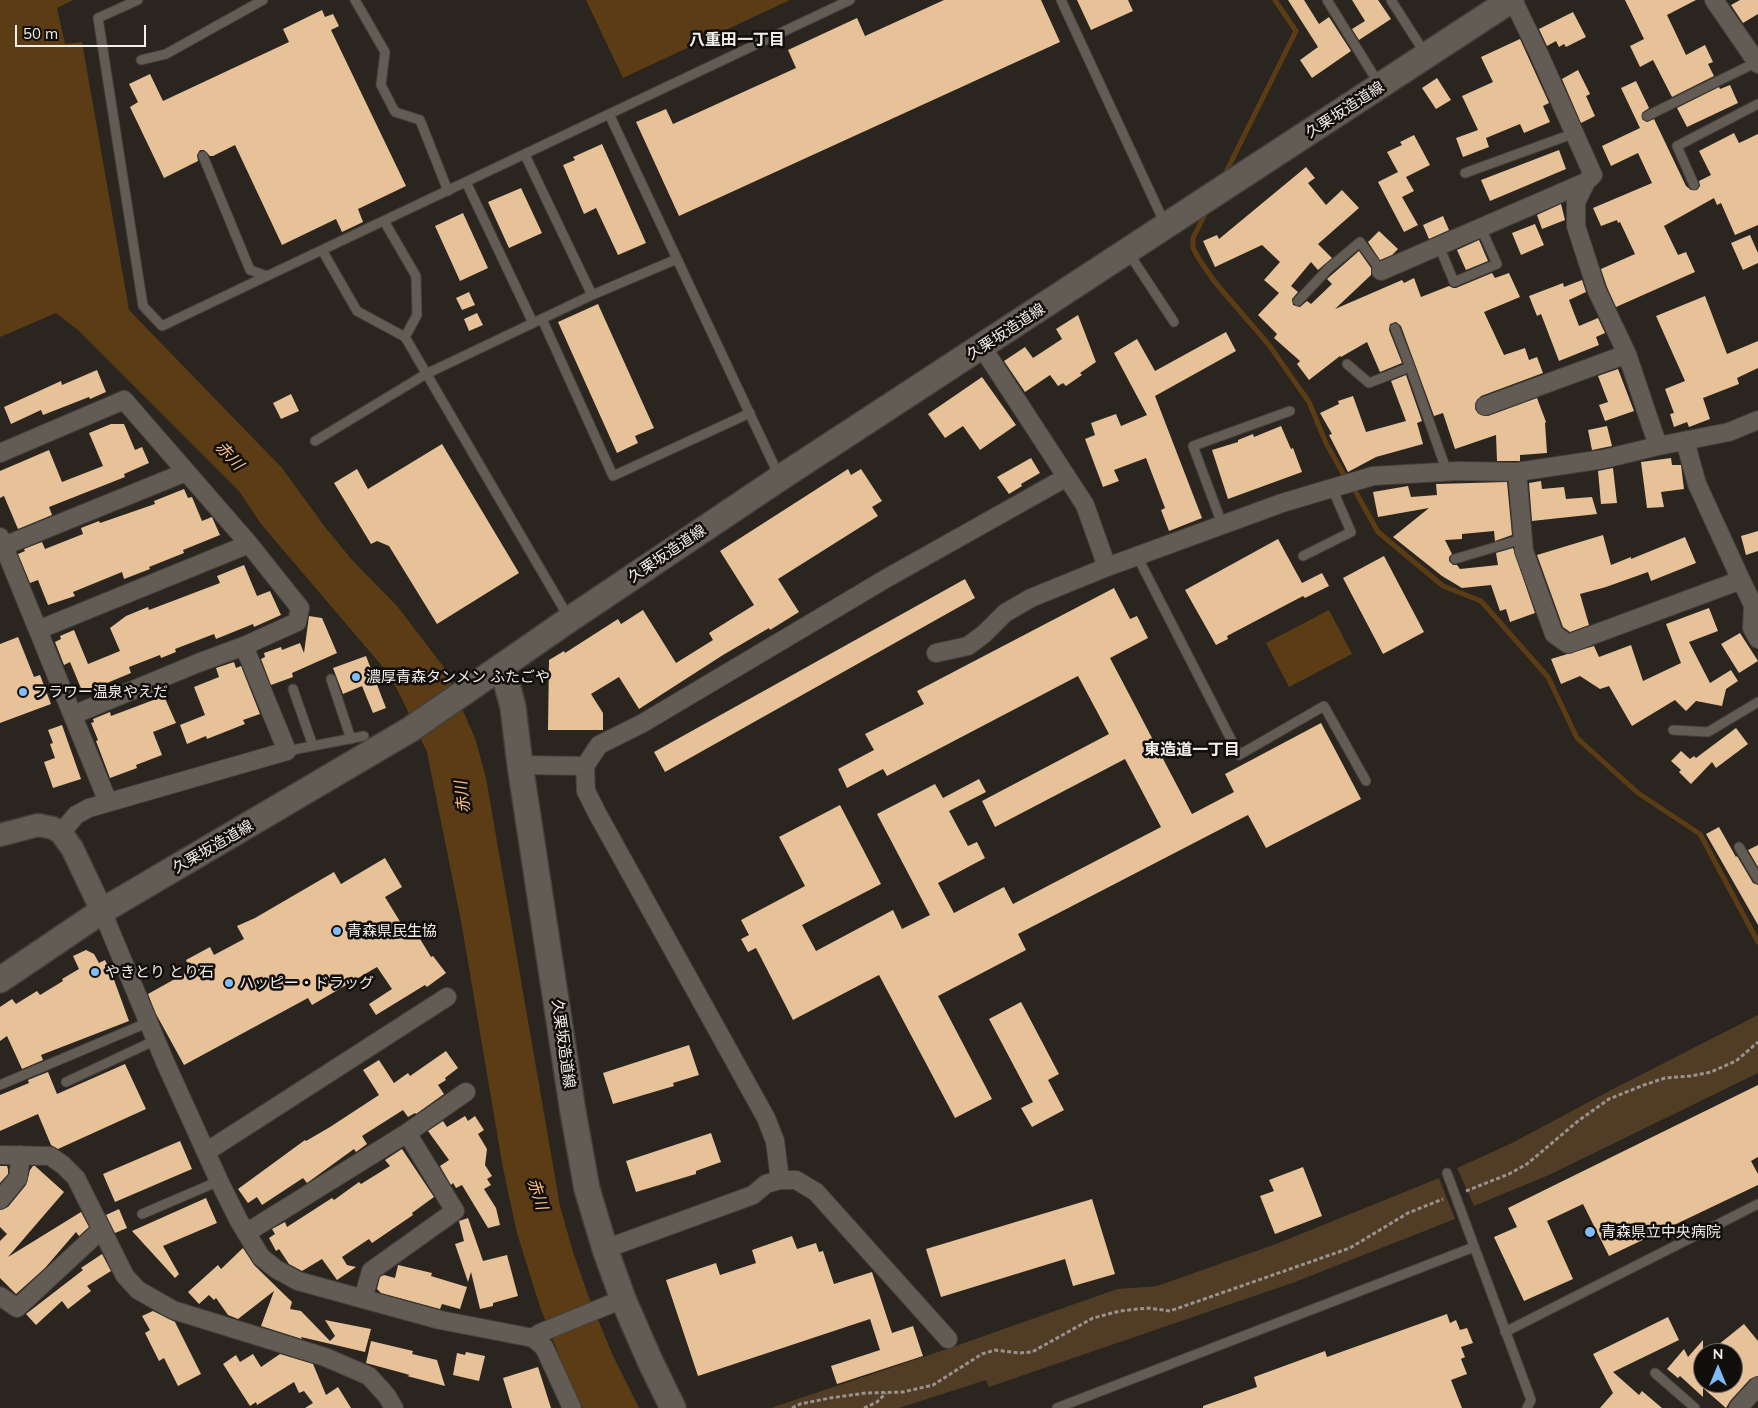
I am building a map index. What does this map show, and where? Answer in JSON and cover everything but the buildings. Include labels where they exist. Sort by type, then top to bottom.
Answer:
[{"type":"main road","name":"久栗坂造道線","points":[[0,980],[102,911],[412,730],[570,619],[780,478],[1512,0]]},
{"type":"main road","name":"久栗坂造道線","points":[[502,666],[513,707],[520,765],[587,1189],[605,1249],[623,1299],[673,1408]]},
{"type":"street","points":[[1512,0],[1540,54],[1593,175],[1586,182],[1576,202],[1576,226],[1597,291],[1627,354],[1658,446]]},
{"type":"street","points":[[1718,1],[1757,63]]},
{"type":"street","points":[[1381,271],[1586,182]]},
{"type":"street","points":[[982,347],[1084,506],[1107,567]]},
{"type":"street","points":[[1485,406],[1627,354]]},
{"type":"street","points":[[0,453],[124,400],[249,544],[300,608],[297,622],[244,646],[73,715]]},
{"type":"street","points":[[936,653],[968,646],[984,634],[1005,613],[1031,598],[1107,567],[1282,502],[1373,476],[1447,472],[1518,472],[1604,459],[1729,432],[1758,420]]},
{"type":"street","points":[[1685,441],[1696,484],[1753,605],[1752,628],[1758,639]]},
{"type":"street","points":[[108,802],[2,541],[186,472]]},
{"type":"street","points":[[1518,472],[1524,551],[1554,634],[1568,644],[1741,580]]},
{"type":"street","points":[[780,1180],[775,1141],[766,1118],[586,791],[585,766],[599,745],[643,723],[888,578],[1065,478]]},
{"type":"street","points":[[38,630],[249,544]]},
{"type":"street","points":[[61,833],[82,811],[287,751],[244,646]]},
{"type":"street","points":[[520,765],[585,766]]},
{"type":"street","points":[[0,835],[38,825],[53,828],[61,833],[72,848],[102,911],[156,1040],[219,1181],[246,1233],[261,1257],[287,1276],[298,1281],[440,1320],[536,1335],[623,1299]]},
{"type":"street","points":[[206,1152],[446,997]]},
{"type":"street","points":[[246,1233],[407,1133],[466,1092]]},
{"type":"street","points":[[363,1299],[372,1270],[456,1211],[407,1133]]},
{"type":"street","points":[[0,1155],[50,1156],[63,1165],[76,1178],[125,1276],[138,1290],[173,1310],[325,1357],[370,1376],[387,1396],[394,1408]]},
{"type":"street","points":[[0,1200],[18,1178],[21,1155]]},
{"type":"street","points":[[605,1249],[753,1194],[766,1184],[780,1180],[796,1180],[816,1192],[948,1339]]},
{"type":"street","points":[[0,1296],[17,1308],[102,1229]]},
{"type":"street","points":[[536,1335],[544,1347],[572,1408]]},
{"type":"street","points":[[1738,1408],[1758,1386]]},
{"type":"lane","points":[[138,0],[98,18],[143,306],[162,326],[850,0]]},
{"type":"lane","points":[[141,60],[166,54],[263,0]]},
{"type":"lane","points":[[355,0],[385,52],[381,85],[395,112],[420,120],[448,191]]},
{"type":"lane","points":[[1061,0],[1166,227]]},
{"type":"lane","points":[[1327,0],[1381,86]]},
{"type":"lane","points":[[1391,0],[1427,56]]},
{"type":"lane","points":[[1647,116],[1757,63]]},
{"type":"lane","points":[[1694,185],[1677,146],[1758,104]]},
{"type":"lane","points":[[609,114],[780,478]]},
{"type":"lane","points":[[1465,173],[1574,133]]},
{"type":"lane","points":[[524,154],[592,295]]},
{"type":"lane","points":[[203,156],[250,270],[267,276]]},
{"type":"lane","points":[[466,182],[613,476],[750,413]]},
{"type":"lane","points":[[384,221],[416,276],[417,315],[405,337]]},
{"type":"lane","points":[[1439,246],[1454,282],[1497,264],[1482,228]]},
{"type":"lane","points":[[1298,301],[1329,268],[1360,242],[1381,271]]},
{"type":"lane","points":[[322,250],[357,311],[405,337],[570,619]]},
{"type":"lane","points":[[1128,252],[1174,322]]},
{"type":"lane","points":[[316,441],[426,374],[592,295],[677,259]]},
{"type":"lane","points":[[1395,328],[1447,472]]},
{"type":"lane","points":[[1347,364],[1369,383],[1410,367]]},
{"type":"lane","points":[[1222,524],[1193,446],[1290,411]]},
{"type":"lane","points":[[1303,556],[1351,532],[1332,488]]},
{"type":"lane","points":[[1455,559],[1522,539]]},
{"type":"lane","points":[[1136,556],[1239,755],[1324,706],[1366,781]]},
{"type":"lane","points":[[331,679],[351,739]]},
{"type":"lane","points":[[293,689],[313,746]]},
{"type":"lane","points":[[1673,730],[1708,732],[1758,702]]},
{"type":"lane","points":[[287,751],[364,736]]},
{"type":"lane","points":[[1739,847],[1758,879]]},
{"type":"lane","points":[[0,1085],[149,1022]]},
{"type":"lane","points":[[66,1082],[156,1040]]},
{"type":"lane","points":[[1447,1174],[1531,1400],[1527,1408]]},
{"type":"lane","points":[[142,1214],[219,1181]]},
{"type":"lane","points":[[1505,1332],[1758,1204]]},
{"type":"lane","points":[[1057,1408],[1474,1247]]},
{"type":"lane","points":[[1655,1373],[1695,1408]]},
{"type":"path","points":[[792,1408],[800,1404],[830,1398],[866,1393],[904,1392],[933,1385],[982,1354],[995,1350],[1019,1353],[1032,1352],[1092,1318],[1120,1311],[1148,1308],[1170,1312],[1350,1248],[1408,1213],[1509,1174],[1527,1164],[1578,1120],[1609,1099],[1644,1084],[1665,1078],[1711,1072],[1736,1060],[1758,1042]]},
{"type":"path","points":[[864,1408],[877,1402],[886,1392]]},
{"type":"shaded area","points":[[1758,1015],[1758,1073],[1549,1175],[1474,1206],[1457,1168],[1512,1143]]},
{"type":"shaded area","points":[[1439,1178],[1455,1219],[1295,1282],[989,1387],[986,1380],[899,1408],[771,1408],[1117,1289],[1157,1286],[1276,1244]]},
{"type":"water","name":"赤川","points":[[0,0],[73,0],[57,8],[65,44],[82,42],[129,310],[282,468],[325,527],[352,560],[397,606],[443,666],[475,738],[486,778],[560,1206],[588,1295],[613,1356],[639,1408],[583,1408],[568,1378],[540,1307],[517,1233],[503,1168],[461,921],[427,752],[388,673],[261,524],[239,491],[78,330],[56,313],[0,337]]},
{"type":"water","points":[[586,0],[790,0],[623,78]]},
{"type":"water","points":[[1329,610],[1352,654],[1289,687],[1266,643]]},
{"type":"waterway","points":[[1224,176],[1296,31],[1275,0]]},
{"type":"waterway","points":[[1207,210],[1193,238],[1193,248],[1214,281],[1269,345],[1309,402],[1326,443],[1345,477]]},
{"type":"waterway","points":[[1354,489],[1378,532],[1443,586],[1481,601],[1548,677],[1577,738],[1638,793],[1700,834],[1758,942]]},
{"type":"place","name":"濃厚青森タンメン ふたごや","points":[[356,677]]},
{"type":"place","name":"フラワー温泉やえだ","points":[[23,692]]},
{"type":"place","name":"青森県民生協","points":[[337,931]]},
{"type":"place","name":"やきとり とり石","points":[[95,972]]},
{"type":"place","name":"ハッピー・ドラッグ","points":[[229,983]]},
{"type":"place","name":"青森県立中央病院","points":[[1590,1232]]},
{"type":"district","name":"八重田一丁目","points":[[737,40]]},
{"type":"district","name":"東造道一丁目","points":[[1192,750]]}]
